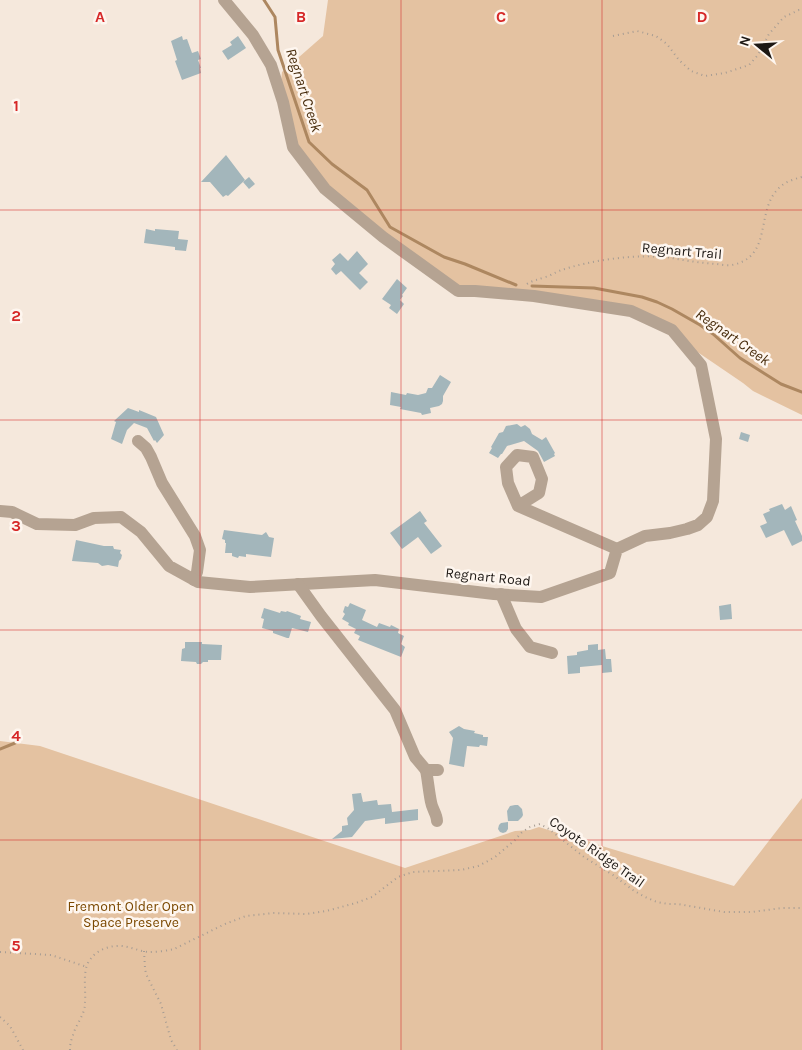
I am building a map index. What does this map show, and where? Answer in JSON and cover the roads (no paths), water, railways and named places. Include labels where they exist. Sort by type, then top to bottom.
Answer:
[{"type":"street","points":[[224,0],[253,35],[271,65],[283,102],[293,147],[325,188],[383,237],[458,291],[534,296],[631,311],[672,330],[702,365],[716,439],[712,501],[707,517],[698,525],[670,533],[645,536],[617,549],[518,506]]},
{"type":"street","points":[[138,441],[146,448],[162,483],[196,536],[200,550],[194,580]]},
{"type":"street","name":"Regnart Road","points":[[0,511],[12,512],[36,524],[75,525],[94,518],[122,517],[142,532],[169,566],[194,580],[250,587],[375,580],[541,598],[610,573],[617,549]]},
{"type":"street","points":[[298,584],[394,710],[415,757],[432,770],[431,803],[437,821]]},
{"type":"street","points":[[501,594],[516,629],[530,647],[552,653]]},
{"type":"waterway","name":"Regnart Creek","points":[[264,0],[275,17],[278,50],[309,142],[332,164],[367,190],[390,227],[444,257],[516,285]]},
{"type":"waterway","name":"Regnart Creek","points":[[532,286],[594,288],[642,297],[657,302],[700,325],[740,358],[781,384],[802,392]]},
{"type":"waterway","points":[[0,749],[15,743]]},
{"type":"park label","name":"Fremont Older Open Space Preserve","points":[[131,914]]}]
